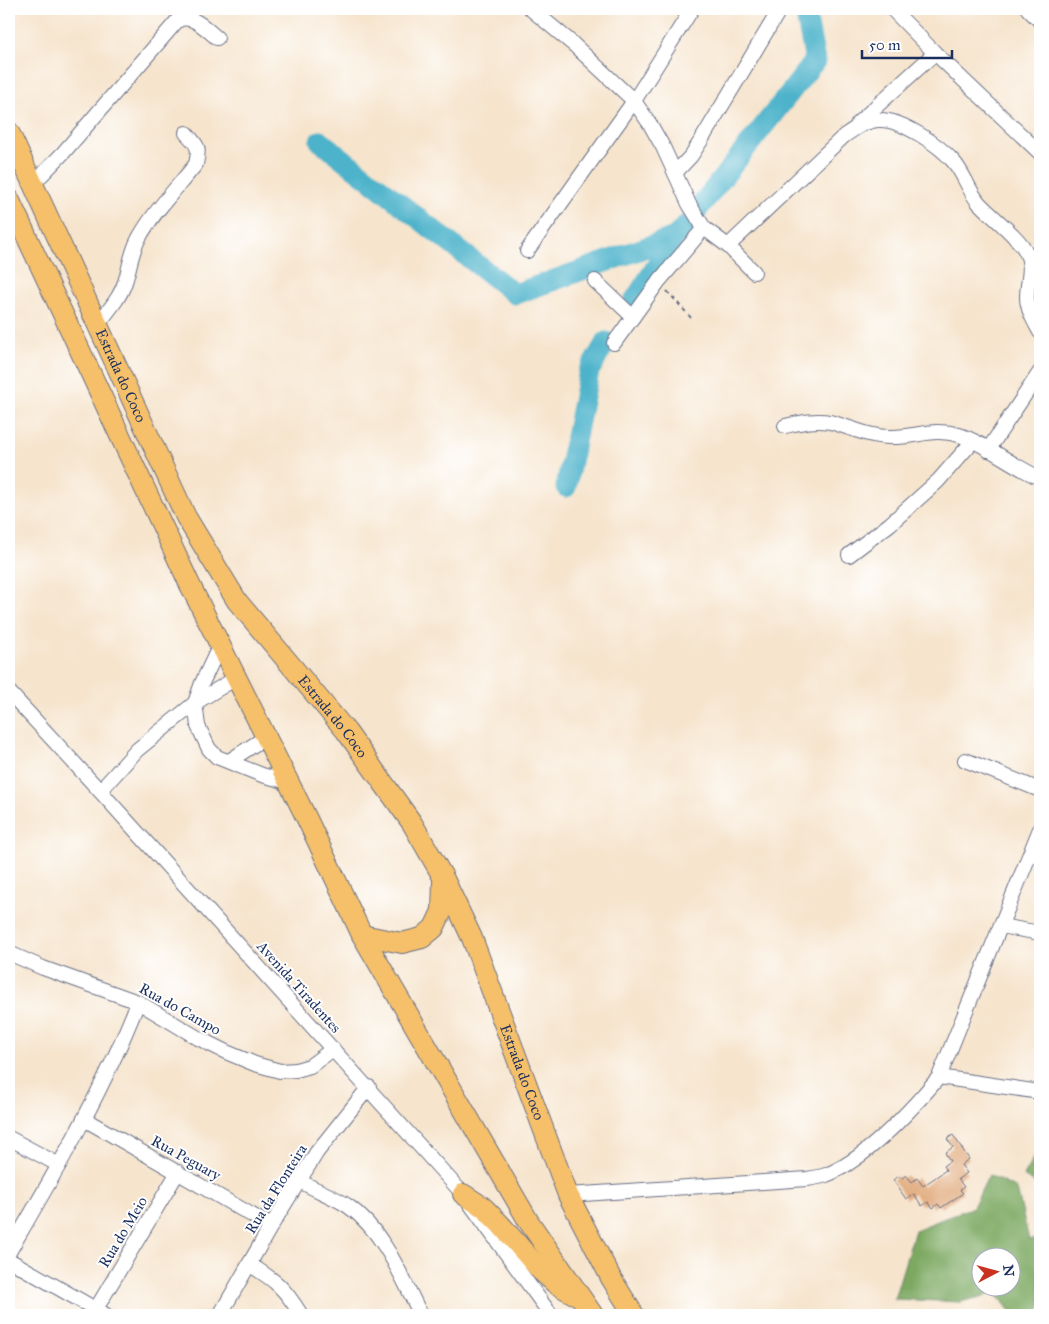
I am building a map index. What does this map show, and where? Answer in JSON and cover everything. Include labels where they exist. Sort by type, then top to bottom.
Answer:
[{"type":"highway","name":"Estrada do Coco","points":[[9,132],[186,517],[237,601],[346,731],[412,823],[443,877],[472,938],[568,1195],[611,1278],[634,1315]]},
{"type":"highway","name":"Estrada do Coco","points":[[9,199],[182,567],[362,935],[529,1222],[593,1315]]},
{"type":"highway","points":[[362,935],[402,943],[422,938],[434,928],[442,911],[443,877]]},
{"type":"highway","points":[[463,1194],[483,1207],[541,1271],[556,1284],[581,1298]]},
{"type":"street","points":[[527,251],[634,101],[692,9]]},
{"type":"street","points":[[675,173],[702,139],[780,9]]},
{"type":"street","points":[[892,9],[935,53],[1040,153]]},
{"type":"street","points":[[1028,9],[1040,21]]},
{"type":"street","points":[[539,11],[634,101],[663,147],[689,204],[704,228],[728,246],[754,272]]},
{"type":"street","points":[[32,185],[69,146],[177,22],[187,18],[193,20],[217,38]]},
{"type":"street","points":[[728,246],[935,53]]},
{"type":"street","points":[[844,136],[862,124],[878,120],[891,121],[905,126],[941,150],[953,162],[976,198],[1021,243],[1026,252],[1030,272],[1027,295],[1028,303],[1032,317],[1040,332]]},
{"type":"street","points":[[98,324],[118,298],[138,239],[196,164],[199,153],[198,146],[186,133]]},
{"type":"street","points":[[614,343],[659,281],[704,228]]},
{"type":"street","points":[[595,281],[633,317]]},
{"type":"street","points":[[988,450],[1040,372]]},
{"type":"street","points":[[785,426],[809,422],[829,422],[874,435],[889,437],[902,437],[922,432],[959,435],[1040,478]]},
{"type":"street","points":[[849,555],[890,524],[938,481],[972,441]]},
{"type":"street","points":[[220,645],[195,703],[198,726],[209,749],[217,757],[262,775],[288,782]]},
{"type":"street","points":[[100,791],[137,750],[195,703],[236,678]]},
{"type":"street","name":"Avenida Tiradentes","points":[[9,692],[332,1049],[369,1087],[463,1194],[551,1315]]},
{"type":"street","points":[[229,761],[266,737]]},
{"type":"street","points":[[965,760],[1040,790]]},
{"type":"street","points":[[568,1195],[807,1179],[826,1175],[849,1162],[883,1135],[916,1103],[939,1077],[1040,830]]},
{"type":"street","points":[[1000,926],[1040,933]]},
{"type":"street","name":"Rua do Campo","points":[[9,953],[43,968],[138,1002],[226,1052],[254,1064],[280,1071],[296,1070],[310,1066],[332,1049]]},
{"type":"street","points":[[9,1252],[84,1119],[114,1060],[138,1002]]},
{"type":"street","points":[[939,1077],[1040,1092]]},
{"type":"street","name":"Rua da Flonteira","points":[[220,1315],[317,1152],[369,1087]]},
{"type":"street","name":"Rua Peguary","points":[[84,1119],[272,1226]]},
{"type":"street","points":[[9,1138],[59,1165]]},
{"type":"street","name":"Rua do Meio","points":[[101,1312],[178,1172]]},
{"type":"street","points":[[300,1181],[348,1206],[364,1220],[392,1259],[421,1315]]},
{"type":"street","points":[[9,1260],[101,1312]]},
{"type":"street","points":[[249,1264],[274,1280],[288,1294],[302,1315]]},
{"type":"path","points":[[659,281],[693,320]]},
{"type":"green space","points":[[1040,1146],[1040,1186],[1023,1176]]},
{"type":"green space","points":[[989,1175],[1017,1189],[1029,1240],[1040,1237],[1040,1315],[1013,1315],[998,1296],[1022,1296],[1022,1246],[972,1246],[972,1296],[984,1296],[960,1302],[894,1299],[915,1230],[973,1207]]},
{"type":"building","points":[[953,1135],[969,1159],[961,1165],[967,1173],[958,1179],[964,1187],[960,1190],[963,1193],[941,1208],[938,1204],[933,1208],[928,1202],[922,1206],[914,1194],[906,1199],[893,1180],[899,1176],[901,1179],[906,1175],[912,1182],[917,1178],[923,1186],[946,1170],[943,1166],[950,1161],[945,1153],[953,1147],[947,1139]]},
{"type":"waterway","points":[[698,209],[815,61],[805,9]]},
{"type":"waterway","points":[[320,141],[515,294],[675,237],[686,225]]},
{"type":"waterway","points":[[631,306],[675,237]]},
{"type":"waterway","points":[[566,487],[589,371],[606,342]]}]
